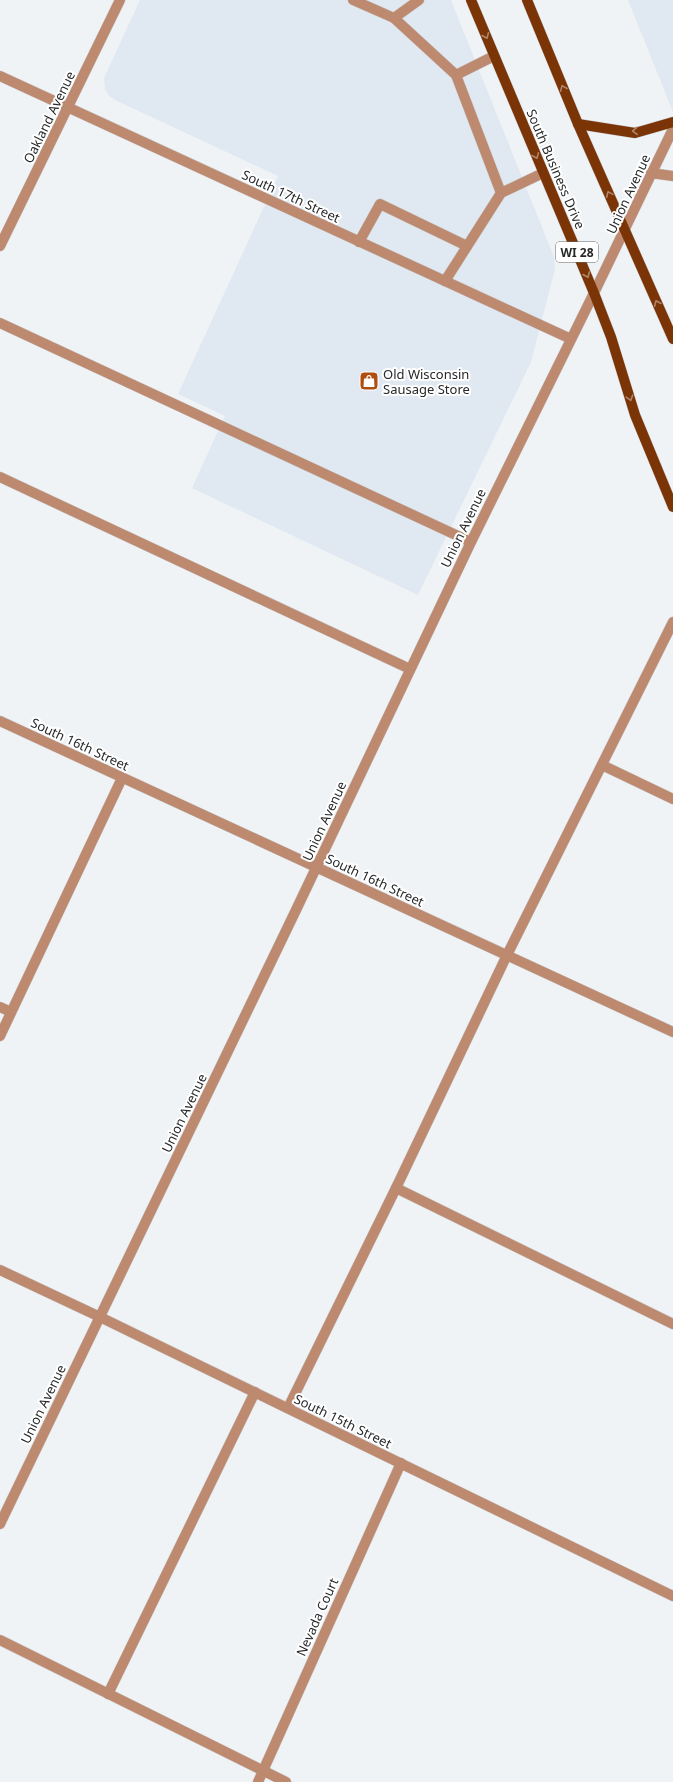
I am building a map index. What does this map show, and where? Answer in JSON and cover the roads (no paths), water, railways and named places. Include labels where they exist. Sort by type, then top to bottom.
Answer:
[{"type":"main road","name":"South Business Drive","points":[[471,0],[611,336],[635,415],[673,507]]},
{"type":"main road","points":[[527,0],[578,124],[673,339]]},
{"type":"main road","points":[[578,124],[635,133],[673,122]]},
{"type":"street","name":"Oakland Avenue","points":[[0,246],[120,0]]},
{"type":"street","points":[[353,0],[394,18],[456,75],[501,192]]},
{"type":"street","points":[[394,18],[419,0]]},
{"type":"street","points":[[456,75],[494,56]]},
{"type":"street","name":"South 17th Street","points":[[0,76],[572,339]]},
{"type":"street","name":"Union Avenue","points":[[0,1524],[317,867],[470,542],[572,339],[673,129]]},
{"type":"street","points":[[445,281],[501,192],[543,173]]},
{"type":"street","points":[[652,173],[673,176]]},
{"type":"street","points":[[359,242],[380,204],[467,246]]},
{"type":"street","points":[[0,324],[470,542]]},
{"type":"street","points":[[0,477],[410,669]]},
{"type":"street","points":[[288,1408],[396,1188],[507,955],[673,622]]},
{"type":"street","name":"South 16th Street","points":[[0,721],[673,1032]]},
{"type":"street","points":[[602,765],[673,799]]},
{"type":"street","points":[[0,1036],[122,778]]},
{"type":"street","points":[[0,1007],[11,1012]]},
{"type":"street","points":[[396,1188],[673,1324]]},
{"type":"street","name":"South 15th Street","points":[[0,1270],[255,1392],[673,1596]]},
{"type":"street","points":[[108,1694],[255,1392]]},
{"type":"street","name":"Nevada Court","points":[[258,1782],[401,1464]]},
{"type":"street","points":[[0,1640],[286,1782]]},
{"type":"place","name":"Old Wisconsin Sausage Store","points":[[369,381]]}]
